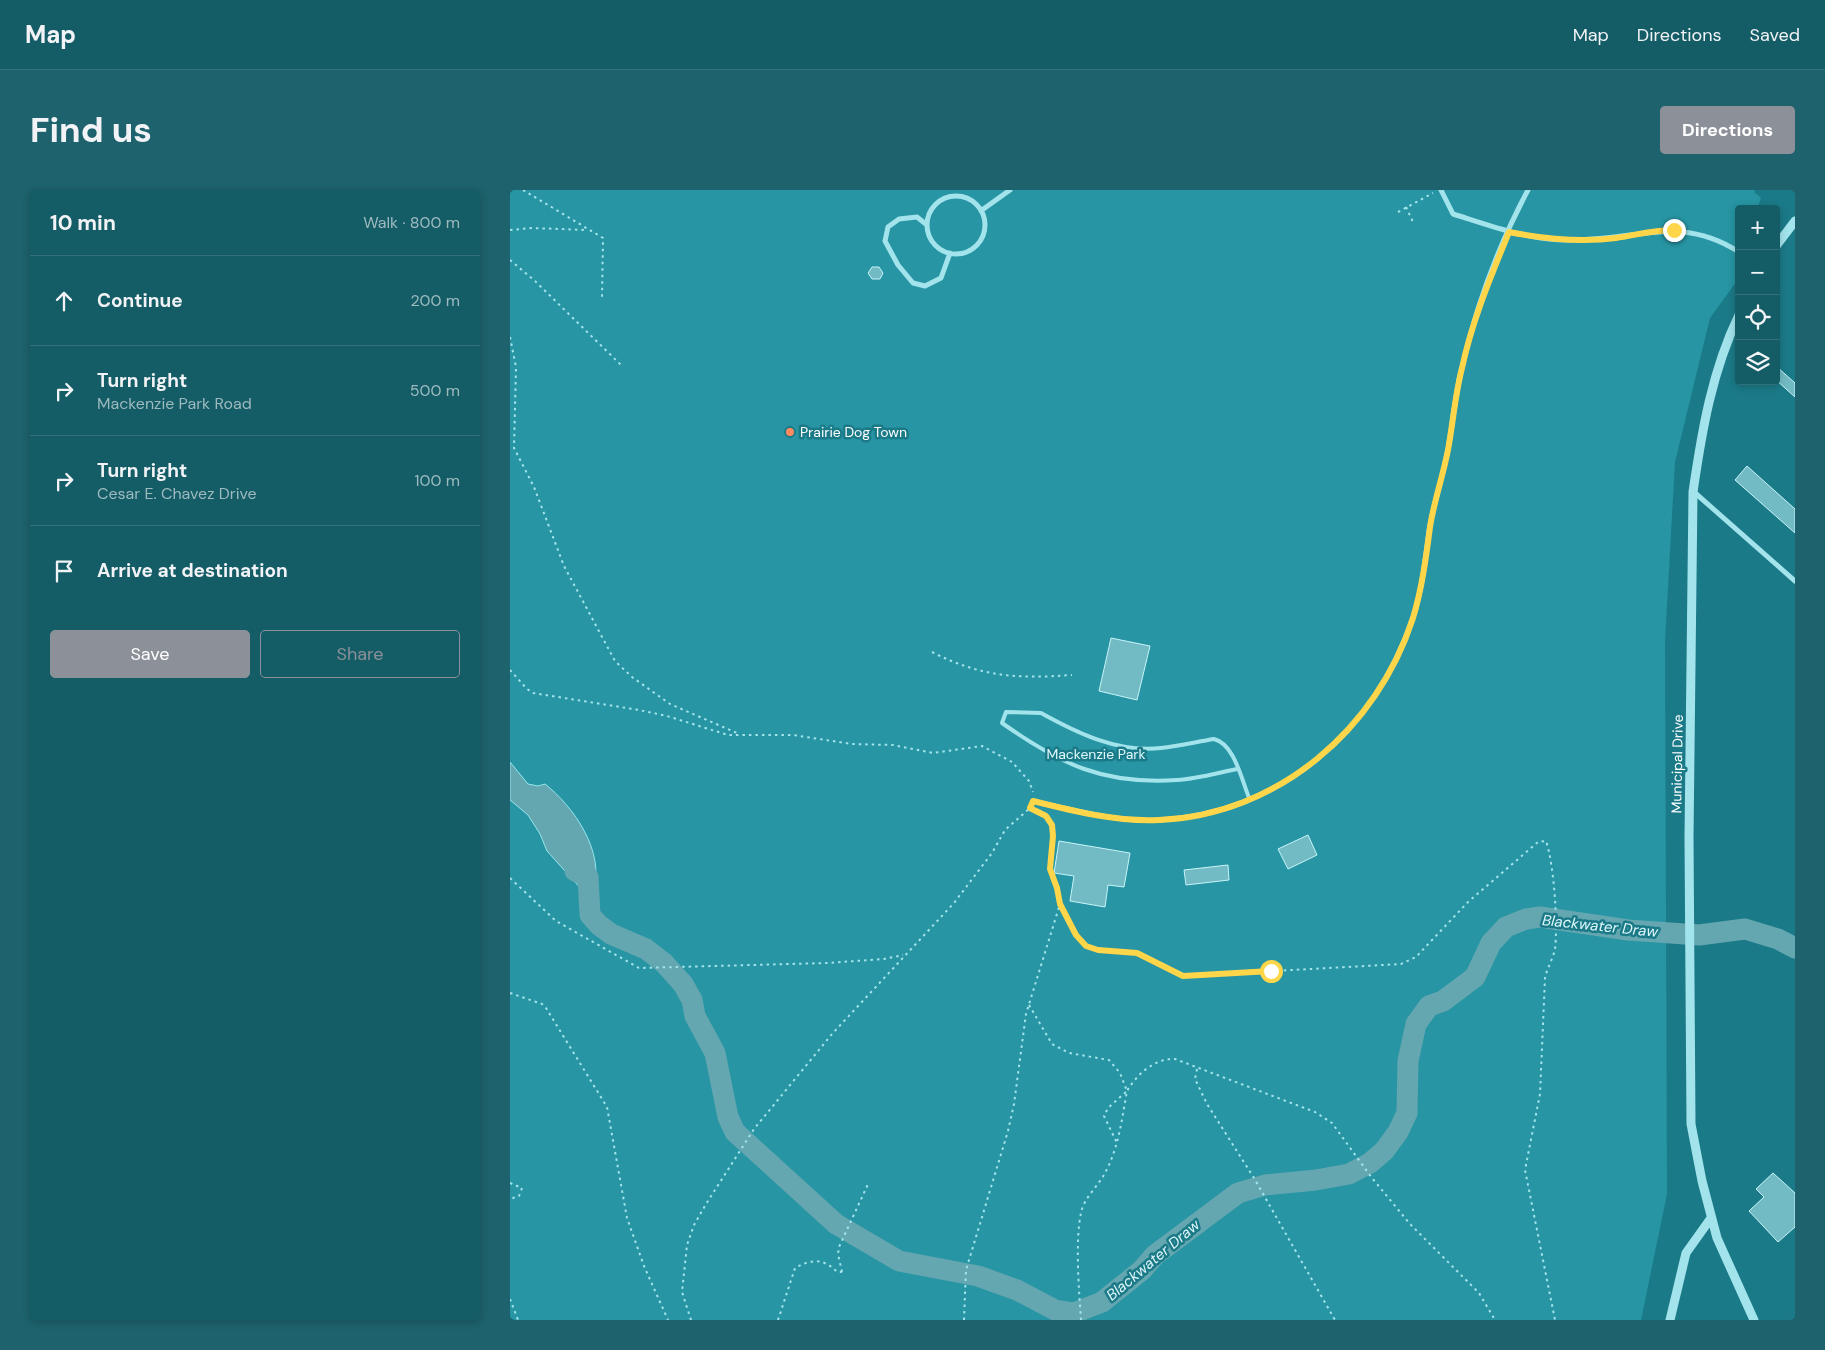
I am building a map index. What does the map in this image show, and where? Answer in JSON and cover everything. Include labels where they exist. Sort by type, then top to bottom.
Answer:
[{"type":"street","points":[[982,210],[1010,190]]},
{"type":"street","points":[[1440,190],[1453,214],[1509,232],[1541,238],[1568,240],[1616,238],[1657,230],[1674,230],[1713,238],[1735,250]]},
{"type":"street","points":[[1033,801],[1082,813],[1160,820],[1217,812],[1279,787],[1301,773],[1332,746],[1361,714],[1392,669],[1408,632],[1418,600],[1462,367],[1487,287],[1528,190]]},
{"type":"street","points":[[927,225],[933,207],[949,196],[968,198],[982,210],[985,219],[982,238],[968,251],[950,253],[934,243],[927,225],[917,217],[899,220],[888,227],[885,241],[898,265],[913,283],[925,286],[941,278],[950,253]]},
{"type":"street","points":[[1780,241],[1795,221]]},
{"type":"street","name":"Municipal Drive","points":[[1735,324],[1720,359],[1712,385],[1701,436],[1693,492],[1689,928],[1691,1124],[1711,1218],[1728,1266],[1754,1320]]},
{"type":"street","points":[[1693,492],[1795,581]]},
{"type":"street","points":[[1670,1320],[1686,1254],[1711,1218]]},
{"type":"lane","points":[[1237,769],[1178,780],[1118,778],[1083,770],[1060,761],[1002,724],[1006,712],[1041,713],[1086,736],[1137,748],[1159,749],[1214,739],[1224,744],[1237,769],[1250,800]]},
{"type":"path","points":[[523,190],[603,238],[602,298]]},
{"type":"path","points":[[1398,212],[1440,190]]},
{"type":"path","points":[[1406,207],[1413,222]]},
{"type":"path","points":[[510,230],[532,228],[588,230]]},
{"type":"path","points":[[510,260],[536,281],[621,364]]},
{"type":"path","points":[[510,337],[516,367],[514,448],[534,487],[564,566],[616,661],[632,678],[670,704],[739,734]]},
{"type":"path","points":[[932,652],[972,669],[1000,675],[1027,678],[1072,675]]},
{"type":"path","points":[[510,670],[533,693],[632,708],[667,716],[728,735],[805,736],[852,744],[893,745],[933,753],[982,746],[1002,755],[1023,773],[1033,789],[1033,801],[1030,808],[1005,830],[989,857],[954,903],[826,1041],[754,1129],[706,1204],[694,1225],[687,1245],[682,1292],[691,1320]]},
{"type":"path","points":[[1030,808],[1046,816],[1052,825],[1050,869],[1057,888],[1060,904],[1076,935],[1086,946],[1098,950],[1137,953],[1183,976],[1324,970],[1407,963],[1416,957],[1468,902],[1542,840],[1547,846],[1554,906],[1554,950],[1547,966],[1545,978],[1538,1109],[1525,1170],[1555,1320]]},
{"type":"path","points":[[510,878],[556,922],[639,968],[662,969],[836,962],[884,959],[906,954]]},
{"type":"path","points":[[964,1320],[966,1270],[1008,1131],[1017,1085],[1024,1025],[1060,904]]},
{"type":"path","points":[[510,993],[542,1004],[546,1008],[607,1107],[626,1218],[644,1266],[668,1320]]},
{"type":"path","points":[[1029,1004],[1052,1044],[1069,1053],[1109,1060],[1120,1073],[1127,1091],[1117,1143],[1106,1172],[1086,1201],[1080,1214],[1079,1298],[1081,1320]]},
{"type":"path","points":[[1117,1143],[1106,1121],[1105,1113],[1127,1091],[1135,1078],[1162,1060],[1175,1059],[1197,1069],[1315,1112],[1332,1123],[1372,1178],[1410,1224],[1479,1293],[1495,1320]]},
{"type":"path","points":[[1197,1069],[1195,1079],[1198,1088],[1254,1178],[1335,1320]]},
{"type":"path","points":[[778,1320],[795,1268],[804,1263],[817,1260],[830,1264],[838,1272],[842,1272],[838,1254],[839,1247],[869,1182]]},
{"type":"path","points":[[510,1183],[522,1188],[519,1196],[510,1200]]},
{"type":"path","points":[[510,1299],[518,1320]]},
{"type":"green space","name":"Mackenzie Park","points":[[510,190],[1755,190],[1754,192],[1761,198],[1758,205],[1735,205],[1735,284],[1710,318],[1675,462],[1665,641],[1667,1194],[1641,1320],[510,1320]]},
{"type":"shaded area","points":[[510,762],[528,784],[538,786],[545,784],[556,793],[576,817],[591,846],[595,861],[596,876],[593,891],[583,891],[547,851],[540,834],[528,815],[510,800]]},
{"type":"building","points":[[872,267],[879,267],[883,273],[880,279],[872,279],[868,273]]},
{"type":"building","points":[[1780,370],[1795,383],[1795,397],[1780,384]]},
{"type":"building","points":[[1747,466],[1795,509],[1795,533],[1735,480]]},
{"type":"building","points":[[1111,638],[1150,646],[1137,700],[1099,691]]},
{"type":"building","points":[[1308,835],[1317,855],[1288,869],[1278,849]]},
{"type":"building","points":[[1059,841],[1130,853],[1124,887],[1108,885],[1105,907],[1070,901],[1074,876],[1054,873]]},
{"type":"building","points":[[1228,865],[1229,880],[1186,885],[1184,870]]},
{"type":"building","points":[[1773,1173],[1795,1193],[1795,1227],[1778,1242],[1749,1211],[1764,1197],[1756,1189]]},
{"type":"waterway","name":"Blackwater Draw","points":[[575,871],[588,877],[590,915],[599,925],[611,934],[646,949],[664,963],[683,984],[692,1000],[695,1016],[715,1053],[728,1117],[735,1132],[836,1224],[899,1261],[978,1276],[1017,1290],[1055,1310],[1074,1313],[1102,1302],[1142,1270],[1155,1255],[1238,1193],[1265,1185],[1316,1180],[1349,1174],[1370,1163],[1384,1151],[1398,1132],[1407,1113],[1408,1061],[1416,1024],[1429,1006],[1443,1001],[1475,977],[1491,943],[1506,927],[1526,919],[1540,917],[1628,930],[1699,935],[1745,929],[1778,939],[1795,948]]},
{"type":"place","name":"Prairie Dog Town","points":[[790,432]]},
{"type":"route","points":[[1271,971],[1183,976],[1170,971],[1147,956],[1137,953],[1098,950],[1086,946],[1076,935],[1060,904],[1060,898],[1050,869],[1052,825],[1041,812],[1030,808],[1033,801],[1082,813],[1151,820],[1200,815],[1217,812],[1259,797],[1279,787],[1313,764],[1346,731],[1383,685],[1405,639],[1423,578],[1430,525],[1448,450],[1462,367],[1472,330],[1509,232],[1541,238],[1568,240],[1616,238],[1657,230],[1674,230]]}]
